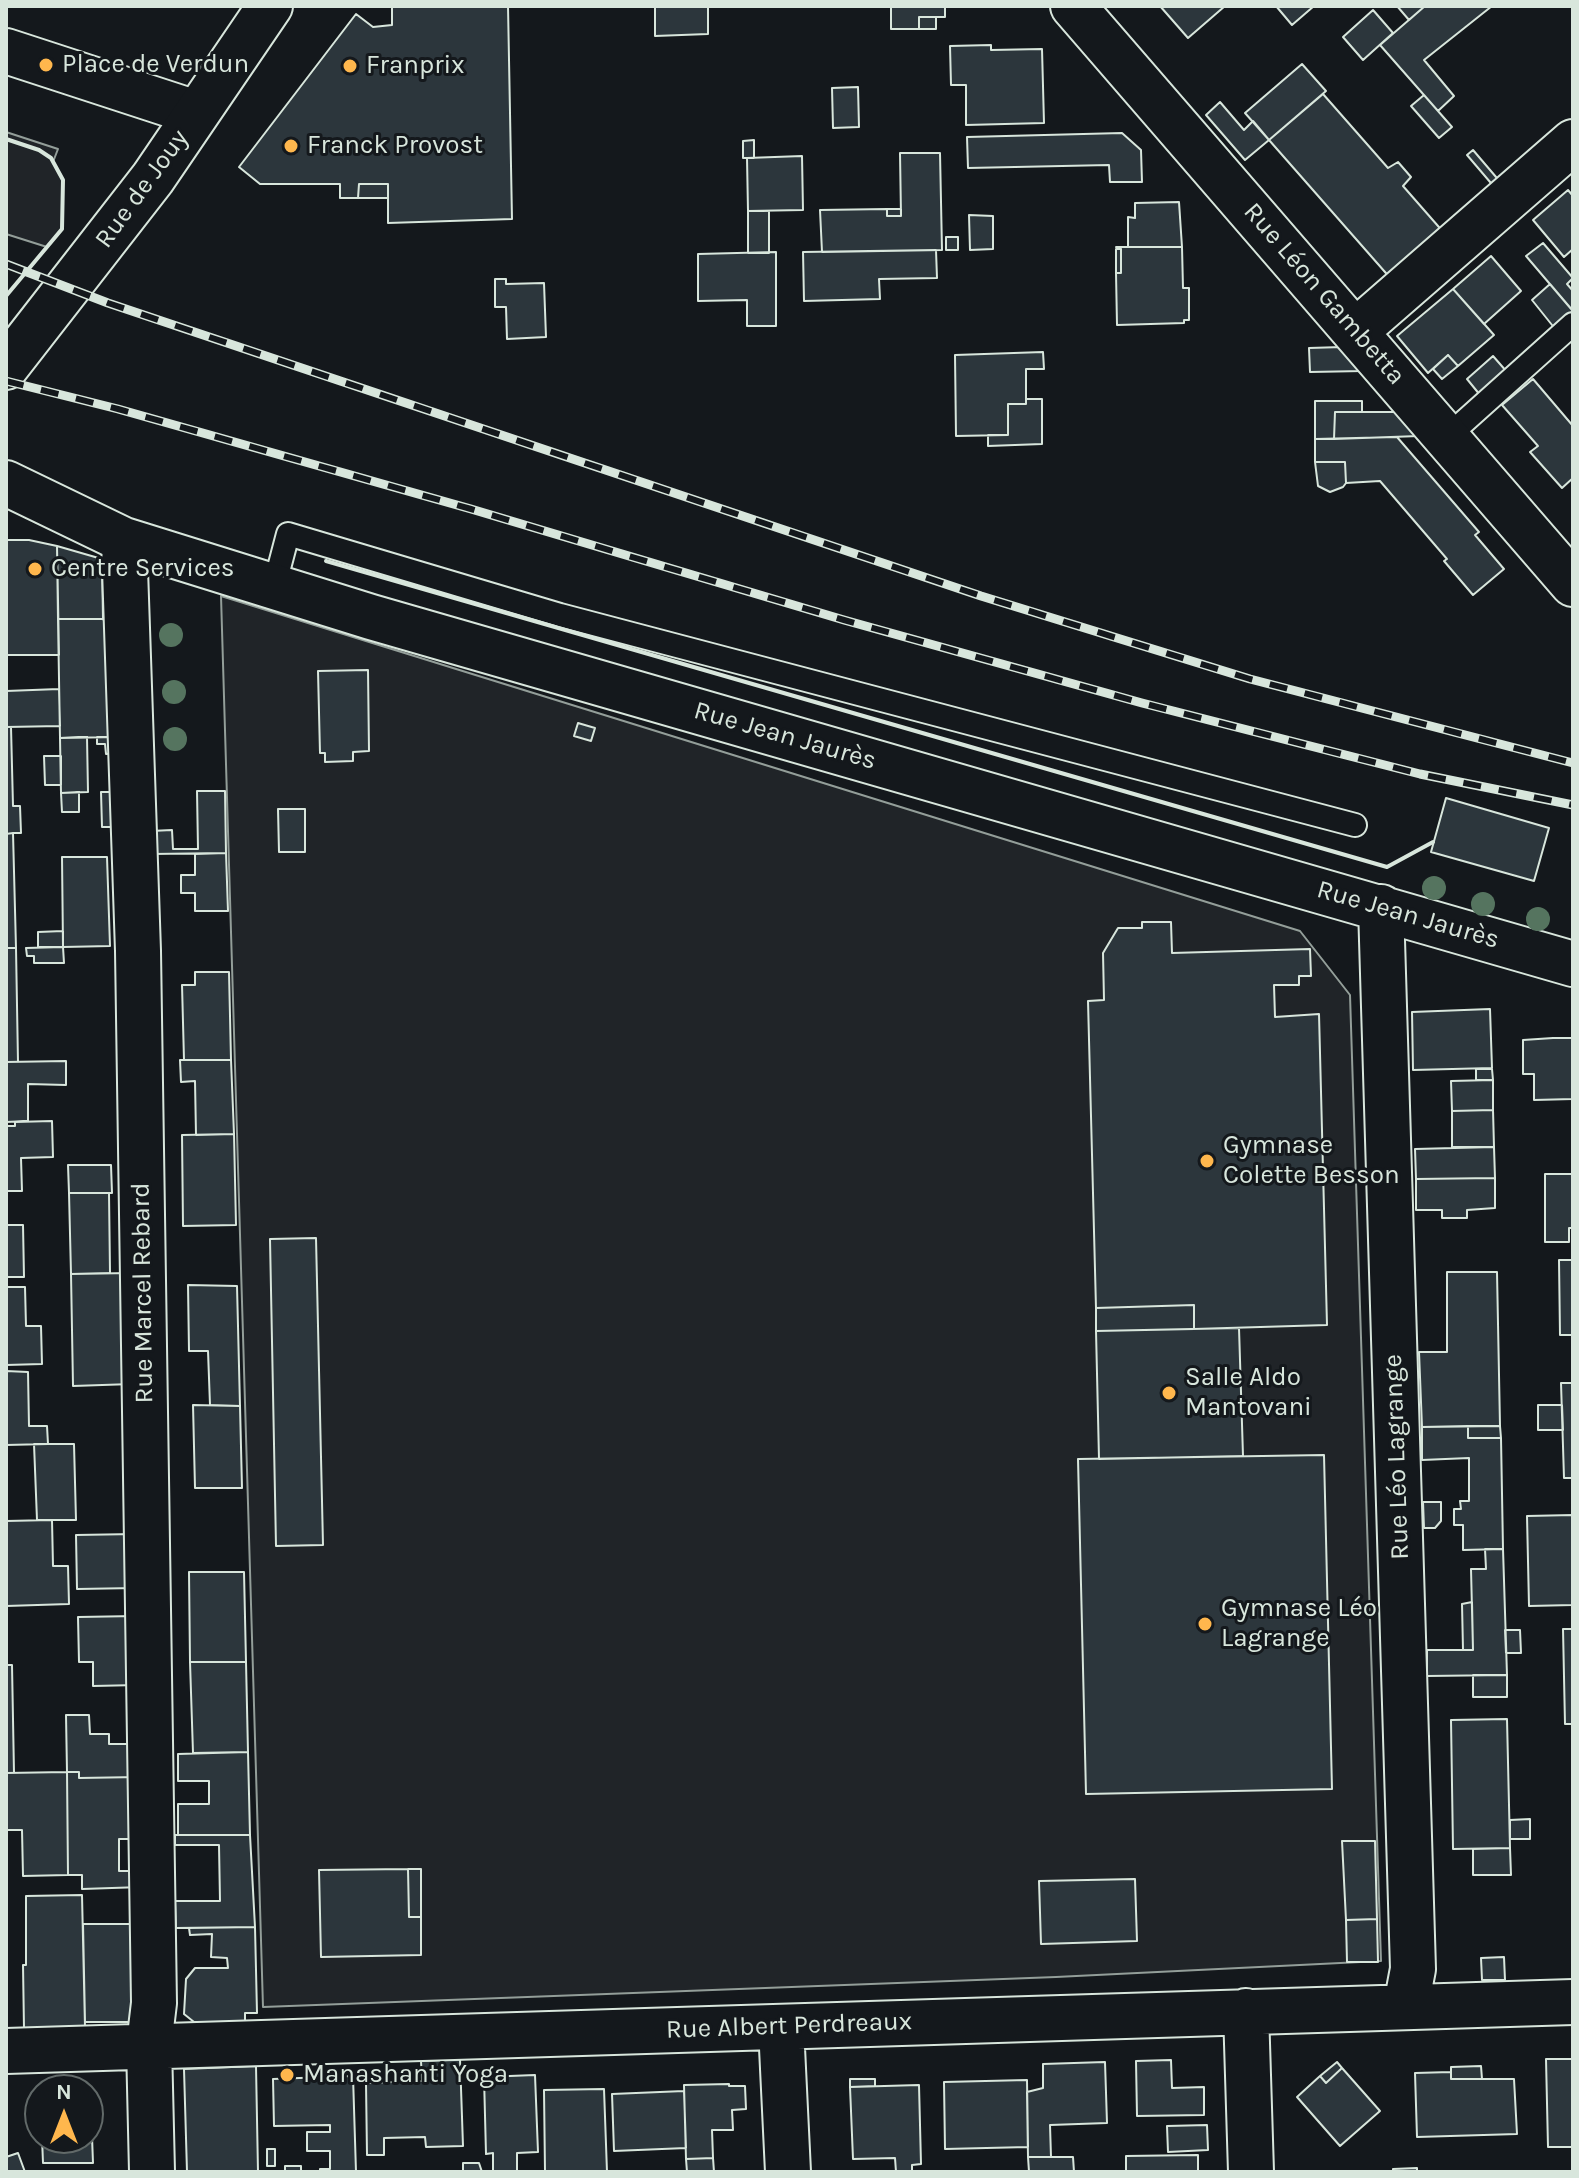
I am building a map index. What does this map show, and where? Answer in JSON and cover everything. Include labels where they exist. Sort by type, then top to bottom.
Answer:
[{"type":"street","name":"Rue de Jouy","points":[[6,367],[153,178],[270,6]]},
{"type":"street","name":"Rue Léon Gambetta","points":[[1073,6],[1573,584]]},
{"type":"street","points":[[6,51],[196,113]]},
{"type":"street","points":[[1356,331],[1573,142]]},
{"type":"street","name":"Rue Jean Jaurès","points":[[6,483],[124,540],[274,587],[1573,964]]},
{"type":"street","name":"Rue Marcel Rebard","points":[[124,540],[139,980],[154,2003],[149,2045],[152,2172]]},
{"type":"street","name":"Rue Léo Lagrange","points":[[1381,907],[1413,1969],[1406,2006]]},
{"type":"street","name":"Rue Albert Perdreaux","points":[[6,2051],[1573,2002]]},
{"type":"street","points":[[1246,2011],[1251,2172]]},
{"type":"street","points":[[781,2027],[788,2172]]},
{"type":"lane","points":[[1447,437],[1573,324]]},
{"type":"lane","points":[[274,587],[288,534],[560,615],[1355,825]]},
{"type":"shaded area","points":[[6,132],[58,149],[53,162],[63,180],[62,229],[47,247],[6,234]]},
{"type":"shaded area","points":[[221,596],[1300,931],[1350,995],[1381,1961],[1056,1977],[263,2007]]},
{"type":"building","points":[[392,6],[508,6],[512,219],[388,223],[388,184],[359,184],[358,198],[340,198],[340,184],[260,184],[239,167],[356,14],[373,27],[392,25]]},
{"type":"building","points":[[655,6],[708,6],[708,34],[655,36]]},
{"type":"building","points":[[891,6],[945,6],[945,17],[919,17],[919,29],[891,29]]},
{"type":"building","points":[[1160,6],[1225,6],[1188,38]]},
{"type":"building","points":[[1276,6],[1314,6],[1292,25]]},
{"type":"building","points":[[1397,6],[1425,6],[1409,20]]},
{"type":"building","points":[[1425,6],[1492,6],[1424,60],[1454,96],[1438,111],[1380,45]]},
{"type":"building","points":[[1373,10],[1393,33],[1363,60],[1343,37]]},
{"type":"building","points":[[919,17],[936,17],[936,29],[919,29]]},
{"type":"building","points":[[991,45],[991,50],[1042,49],[1044,123],[966,125],[966,85],[951,85],[950,46]]},
{"type":"building","points":[[1302,64],[1326,91],[1269,140],[1245,113]]},
{"type":"building","points":[[858,87],[859,127],[833,128],[832,88]]},
{"type":"building","points":[[1323,94],[1388,168],[1398,162],[1411,177],[1403,186],[1445,234],[1392,280],[1269,140]]},
{"type":"building","points":[[1424,95],[1452,127],[1439,138],[1411,106]]},
{"type":"building","points":[[1220,102],[1244,130],[1253,121],[1269,140],[1245,160],[1206,115]]},
{"type":"building","points":[[1122,133],[1141,150],[1142,182],[1110,182],[1109,165],[968,168],[967,137]]},
{"type":"building","points":[[754,140],[754,158],[743,158],[743,141]]},
{"type":"building","points":[[1473,150],[1502,184],[1496,189],[1467,155]]},
{"type":"building","points":[[900,153],[940,153],[942,250],[822,252],[820,210],[887,209],[887,216],[901,216]]},
{"type":"building","points":[[802,156],[803,210],[748,211],[747,158]]},
{"type":"building","points":[[359,184],[388,184],[388,198],[358,198]]},
{"type":"building","points":[[1568,190],[1573,196],[1573,249],[1564,257],[1533,220]]},
{"type":"building","points":[[1179,202],[1182,247],[1128,247],[1128,217],[1135,218],[1135,203]]},
{"type":"building","points":[[887,209],[901,209],[901,216],[887,216]]},
{"type":"building","points":[[748,211],[769,211],[769,253],[748,253]]},
{"type":"building","points":[[969,215],[993,216],[993,249],[970,250]]},
{"type":"building","points":[[946,237],[958,237],[958,250],[946,250]]},
{"type":"building","points":[[1543,243],[1573,278],[1567,284],[1573,291],[1572,310],[1526,256]]},
{"type":"building","points":[[1116,247],[1182,247],[1183,288],[1189,288],[1189,320],[1184,320],[1184,323],[1117,325],[1116,273],[1121,273],[1121,249]]},
{"type":"building","points":[[1116,249],[1121,249],[1121,273],[1116,273]]},
{"type":"building","points":[[936,250],[937,278],[879,279],[880,299],[804,301],[803,252]]},
{"type":"building","points":[[776,252],[776,326],[747,326],[747,300],[698,301],[698,254]]},
{"type":"building","points":[[1491,256],[1521,291],[1484,324],[1453,289]]},
{"type":"building","points":[[495,279],[506,279],[506,284],[544,283],[546,337],[507,339],[506,307],[495,307]]},
{"type":"building","points":[[1550,284],[1573,311],[1573,323],[1560,335],[1532,300]]},
{"type":"building","points":[[1453,289],[1494,335],[1458,366],[1448,355],[1428,373],[1397,336]]},
{"type":"building","points":[[1342,347],[1363,371],[1310,372],[1309,348]]},
{"type":"building","points":[[1043,352],[1044,369],[1026,369],[1026,404],[1008,404],[1008,435],[956,436],[955,355]]},
{"type":"building","points":[[1448,355],[1458,366],[1442,379],[1433,369]]},
{"type":"building","points":[[1493,356],[1507,372],[1480,395],[1467,379]]},
{"type":"building","points":[[1533,379],[1573,426],[1573,478],[1562,488],[1530,452],[1538,446],[1502,405]]},
{"type":"building","points":[[1026,399],[1042,399],[1042,444],[988,446],[988,435],[1008,435],[1008,404],[1026,404]]},
{"type":"building","points":[[1315,401],[1362,401],[1362,412],[1335,412],[1334,439],[1315,439]]},
{"type":"building","points":[[1335,412],[1398,412],[1419,436],[1334,439]]},
{"type":"building","points":[[1397,437],[1479,532],[1475,535],[1504,569],[1473,595],[1444,561],[1447,559],[1380,481],[1346,483],[1345,462],[1315,462],[1315,439]]},
{"type":"building","points":[[1315,462],[1345,462],[1346,483],[1343,487],[1330,492],[1318,486]]},
{"type":"building","points":[[6,540],[29,540],[57,546],[59,655],[7,655]]},
{"type":"building","points":[[57,546],[102,559],[103,619],[58,619]]},
{"type":"building","points":[[58,619],[103,619],[116,640],[118,737],[60,738]]},
{"type":"building","points":[[368,670],[369,751],[353,752],[353,761],[325,762],[325,753],[320,753],[318,671]]},
{"type":"building","points":[[59,689],[60,726],[6,727],[6,691]]},
{"type":"building","points":[[578,723],[595,728],[591,741],[574,736]]},
{"type":"building","points":[[6,727],[11,727],[13,806],[20,806],[21,833],[6,834]]},
{"type":"building","points":[[87,737],[88,792],[61,793],[60,738]]},
{"type":"building","points":[[97,737],[118,737],[119,753],[106,754],[105,744],[97,744]]},
{"type":"building","points":[[44,756],[61,756],[61,785],[45,785]]},
{"type":"building","points":[[197,791],[225,791],[226,853],[152,854],[151,831],[172,830],[173,849],[198,849]]},
{"type":"building","points":[[79,792],[79,812],[62,812],[61,793]]},
{"type":"building","points":[[101,792],[119,792],[120,827],[102,827]]},
{"type":"building","points":[[1446,798],[1549,828],[1534,881],[1431,852]]},
{"type":"building","points":[[278,809],[305,809],[305,852],[279,852]]},
{"type":"building","points":[[13,833],[16,948],[6,948],[6,834]]},
{"type":"building","points":[[226,853],[228,911],[195,911],[195,893],[181,893],[181,875],[195,875],[195,854]]},
{"type":"building","points":[[62,857],[107,857],[110,946],[63,947]]},
{"type":"building","name":"Gymnase Colette Besson","points":[[1142,922],[1171,922],[1172,953],[1310,949],[1311,976],[1299,976],[1299,985],[1274,985],[1275,1017],[1319,1014],[1327,1325],[1194,1329],[1194,1305],[1096,1308],[1088,1001],[1104,1000],[1103,953],[1118,928],[1142,928]]},
{"type":"building","points":[[63,931],[63,947],[38,947],[38,932]]},
{"type":"building","points":[[63,947],[64,963],[34,963],[34,956],[27,956],[26,948]]},
{"type":"building","points":[[6,948],[16,948],[18,1062],[6,1062]]},
{"type":"building","points":[[195,972],[229,972],[231,1060],[184,1060],[182,985],[195,985]]},
{"type":"building","points":[[1490,1009],[1492,1068],[1413,1070],[1412,1012]]},
{"type":"building","points":[[1573,1038],[1573,1099],[1534,1100],[1534,1074],[1523,1074],[1523,1040]]},
{"type":"building","points":[[180,1060],[231,1060],[234,1134],[196,1135],[195,1081],[181,1082]]},
{"type":"building","points":[[66,1061],[66,1085],[28,1084],[28,1121],[6,1122],[6,1062]]},
{"type":"building","points":[[1476,1069],[1492,1069],[1493,1080],[1476,1080]]},
{"type":"building","points":[[1493,1080],[1493,1110],[1452,1111],[1451,1081]]},
{"type":"building","points":[[1493,1110],[1494,1147],[1452,1147],[1452,1111]]},
{"type":"building","points":[[52,1121],[53,1157],[21,1158],[22,1191],[6,1191],[6,1126],[15,1126],[15,1122]]},
{"type":"building","points":[[234,1134],[236,1225],[183,1226],[182,1135]]},
{"type":"building","points":[[1494,1147],[1495,1178],[1416,1179],[1415,1149]]},
{"type":"building","points":[[68,1165],[111,1165],[112,1193],[69,1193]]},
{"type":"building","points":[[1545,1174],[1573,1174],[1573,1228],[1569,1228],[1569,1242],[1545,1242]]},
{"type":"building","points":[[1495,1178],[1495,1208],[1467,1210],[1467,1218],[1442,1218],[1442,1210],[1416,1210],[1416,1179]]},
{"type":"building","points":[[69,1193],[109,1193],[110,1273],[71,1274]]},
{"type":"building","points":[[6,1225],[23,1225],[24,1277],[6,1277]]},
{"type":"building","points":[[316,1238],[323,1545],[276,1546],[270,1239]]},
{"type":"building","points":[[1559,1260],[1573,1260],[1573,1335],[1560,1335]]},
{"type":"building","points":[[1447,1272],[1497,1272],[1500,1426],[1422,1427],[1419,1352],[1447,1352]]},
{"type":"building","points":[[130,1273],[132,1384],[73,1386],[71,1274]]},
{"type":"building","points":[[188,1285],[237,1286],[240,1406],[210,1405],[208,1351],[189,1351]]},
{"type":"building","points":[[6,1287],[25,1287],[26,1326],[41,1326],[42,1364],[6,1365]]},
{"type":"building","points":[[1194,1305],[1194,1329],[1096,1331],[1096,1308]]},
{"type":"building","name":"Salle Aldo Mantovani","points":[[1239,1328],[1243,1456],[1099,1459],[1096,1331]]},
{"type":"building","points":[[6,1371],[28,1372],[29,1426],[47,1426],[48,1444],[6,1445]]},
{"type":"building","points":[[1561,1383],[1573,1383],[1573,1478],[1564,1478]]},
{"type":"building","points":[[193,1405],[240,1406],[242,1488],[195,1488]]},
{"type":"building","points":[[1538,1405],[1562,1405],[1563,1430],[1538,1430]]},
{"type":"building","points":[[1468,1426],[1468,1438],[1501,1438],[1503,1549],[1463,1550],[1463,1525],[1454,1525],[1454,1509],[1461,1509],[1460,1501],[1469,1501],[1469,1458],[1422,1460],[1422,1427]]},
{"type":"building","points":[[1468,1426],[1500,1426],[1501,1438],[1468,1438]]},
{"type":"building","points":[[34,1444],[74,1444],[76,1520],[37,1520]]},
{"type":"building","name":"Gymnase Léo Lagrange","points":[[1324,1455],[1332,1789],[1086,1794],[1078,1459]]},
{"type":"building","points":[[1423,1502],[1441,1502],[1441,1521],[1435,1528],[1424,1528]]},
{"type":"building","points":[[1573,1515],[1573,1605],[1529,1606],[1527,1516]]},
{"type":"building","points":[[52,1520],[53,1566],[68,1566],[69,1604],[6,1606],[6,1521]]},
{"type":"building","points":[[135,1534],[136,1588],[77,1589],[76,1535]]},
{"type":"building","points":[[1485,1549],[1503,1549],[1507,1675],[1427,1676],[1427,1650],[1473,1650],[1471,1569],[1486,1569]]},
{"type":"building","points":[[189,1572],[244,1572],[246,1662],[190,1662]]},
{"type":"building","points":[[1472,1602],[1473,1650],[1463,1650],[1462,1604]]},
{"type":"building","points":[[136,1616],[138,1685],[93,1686],[93,1662],[79,1662],[78,1617]]},
{"type":"building","points":[[1563,1629],[1573,1629],[1573,1724],[1565,1724]]},
{"type":"building","points":[[1505,1630],[1520,1630],[1521,1653],[1506,1653]]},
{"type":"building","points":[[190,1662],[246,1662],[248,1752],[193,1753]]},
{"type":"building","points":[[6,1665],[12,1665],[14,1773],[6,1773]]},
{"type":"building","points":[[1473,1675],[1507,1675],[1507,1697],[1473,1697]]},
{"type":"building","points":[[66,1715],[89,1715],[90,1734],[109,1734],[109,1744],[139,1744],[139,1777],[79,1778],[79,1772],[67,1772]]},
{"type":"building","points":[[1507,1719],[1510,1848],[1453,1849],[1451,1720]]},
{"type":"building","points":[[248,1752],[250,1835],[178,1835],[178,1804],[209,1804],[209,1781],[178,1781],[178,1754]]},
{"type":"building","points":[[67,1772],[79,1772],[79,1778],[139,1777],[140,1839],[119,1839],[119,1871],[134,1871],[142,1887],[82,1889],[82,1875],[68,1875]]},
{"type":"building","points":[[67,1772],[68,1875],[23,1876],[22,1830],[6,1830],[6,1773]]},
{"type":"building","points":[[1530,1819],[1530,1839],[1510,1839],[1510,1820]]},
{"type":"building","points":[[175,1835],[250,1835],[255,1927],[176,1928],[175,1901],[220,1901],[219,1845],[175,1845]]},
{"type":"building","points":[[1342,1841],[1375,1841],[1377,1919],[1346,1920]]},
{"type":"building","points":[[1510,1848],[1511,1875],[1473,1875],[1473,1849]]},
{"type":"building","points":[[408,1869],[409,1917],[421,1917],[421,1955],[321,1957],[319,1870]]},
{"type":"building","points":[[408,1869],[421,1869],[421,1917],[409,1917]]},
{"type":"building","points":[[1135,1879],[1137,1941],[1041,1944],[1039,1881]]},
{"type":"building","points":[[82,1895],[85,2027],[24,2029],[26,1896]]},
{"type":"building","points":[[1377,1919],[1378,1962],[1347,1962],[1346,1920]]},
{"type":"building","points":[[83,1924],[133,1924],[135,2022],[85,2022]]},
{"type":"building","points":[[255,1927],[257,2013],[245,2013],[245,2022],[194,2022],[184,2014],[186,1979],[195,1968],[228,1968],[227,1958],[211,1957],[212,1934],[190,1935],[189,1928]]},
{"type":"building","points":[[1504,1957],[1505,1980],[1482,1980],[1481,1958]]},
{"type":"building","points":[[460,2059],[463,2146],[426,2147],[425,2137],[384,2138],[384,2155],[367,2155],[366,2083],[422,2081],[421,2061]]},
{"type":"building","points":[[1546,2059],[1573,2059],[1573,2147],[1548,2147]]},
{"type":"building","points":[[1171,2060],[1172,2088],[1204,2087],[1204,2115],[1137,2116],[1136,2061]]},
{"type":"building","points":[[1105,2062],[1107,2123],[1050,2125],[1051,2157],[1028,2157],[1027,2092],[1043,2088],[1043,2064]]},
{"type":"building","points":[[1337,2062],[1342,2068],[1326,2083],[1320,2076]]},
{"type":"building","points":[[256,2066],[258,2172],[187,2172],[184,2069]]},
{"type":"building","points":[[1481,2066],[1482,2079],[1451,2079],[1451,2067]]},
{"type":"building","points":[[1342,2068],[1380,2111],[1340,2146],[1297,2097],[1320,2076],[1326,2083]]},
{"type":"building","points":[[1451,2072],[1451,2079],[1514,2079],[1517,2134],[1417,2137],[1415,2073]]},
{"type":"building","points":[[535,2075],[538,2152],[517,2153],[517,2172],[493,2172],[493,2153],[486,2154],[484,2077]]},
{"type":"building","points":[[353,2076],[356,2172],[320,2172],[320,2169],[330,2169],[330,2151],[307,2151],[307,2132],[330,2132],[330,2125],[274,2126],[273,2079]]},
{"type":"building","points":[[850,2079],[875,2079],[875,2086],[850,2087]]},
{"type":"building","points":[[1027,2080],[1028,2147],[945,2149],[944,2082]]},
{"type":"building","points":[[684,2085],[745,2086],[746,2109],[732,2110],[733,2130],[712,2130],[713,2158],[686,2159]]},
{"type":"building","points":[[919,2085],[921,2164],[912,2165],[912,2172],[896,2172],[895,2158],[853,2159],[850,2087]]},
{"type":"building","points":[[604,2089],[607,2172],[545,2172],[544,2090]]},
{"type":"building","points":[[684,2091],[686,2148],[614,2151],[612,2094]]},
{"type":"building","points":[[1207,2125],[1208,2150],[1168,2152],[1167,2126]]},
{"type":"building","points":[[267,2149],[275,2149],[275,2166],[267,2166]]},
{"type":"building","points":[[18,2153],[25,2172],[6,2172],[6,2157]]},
{"type":"building","points":[[43,2154],[93,2154],[93,2163],[43,2163]]},
{"type":"building","points":[[1198,2155],[1198,2172],[1126,2172],[1126,2156]]},
{"type":"building","points":[[1028,2157],[1073,2157],[1074,2172],[1029,2172]]},
{"type":"building","points":[[713,2158],[714,2172],[687,2172],[686,2159]]},
{"type":"building","points":[[463,2163],[479,2163],[482,2172],[463,2172]]},
{"type":"building","points":[[285,2166],[301,2166],[301,2172],[285,2172]]},
{"type":"building","points":[[1417,2168],[1417,2172],[1393,2172],[1393,2169]]},
{"type":"railway","points":[[6,264],[108,303],[981,596],[1250,679],[1573,763]]},
{"type":"railway","points":[[6,381],[118,409],[471,509],[844,620],[1142,703],[1420,774],[1573,805]]},
{"type":"wall","points":[[6,139],[39,150],[51,158],[63,180],[62,229],[6,296]]},
{"type":"wall","points":[[326,561],[1387,867],[1433,842]]},
{"type":"place","name":"Place de Verdun","points":[[46,65]]},
{"type":"place","name":"Franprix","points":[[350,66]]},
{"type":"place","name":"Franck Provost","points":[[291,146]]},
{"type":"place","name":"Centre Services","points":[[35,569]]},
{"type":"place","name":"Gymnase Colette Besson","points":[[1207,1161]]},
{"type":"place","name":"Salle Aldo Mantovani","points":[[1169,1393]]},
{"type":"place","name":"Gymnase Léo Lagrange","points":[[1205,1624]]},
{"type":"place","name":"Manashanti Yoga","points":[[287,2075]]}]
